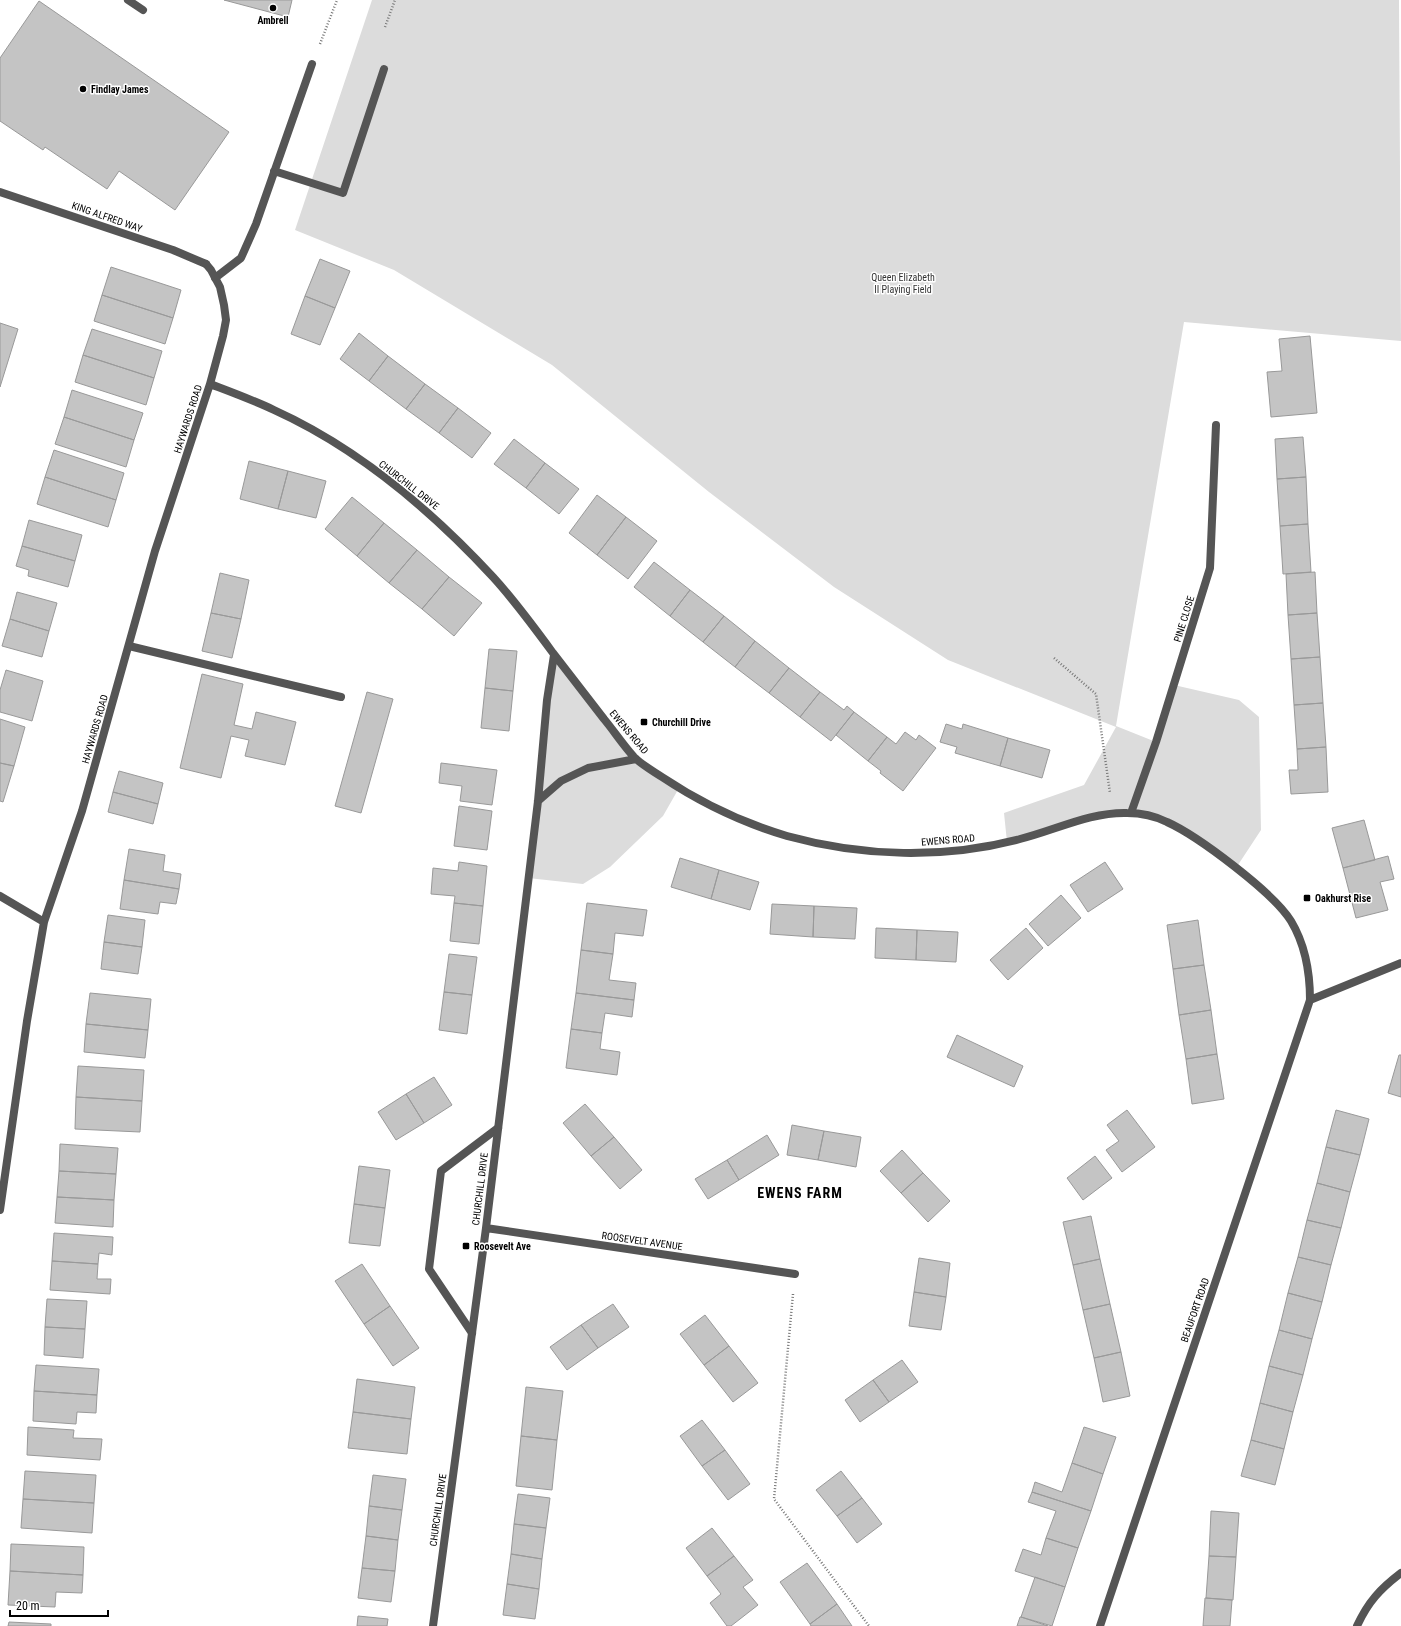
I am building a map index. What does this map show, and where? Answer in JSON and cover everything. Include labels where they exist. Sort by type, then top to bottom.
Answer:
[{"type":"street","points":[[128,0],[143,10]]},
{"type":"street","points":[[215,278],[241,258],[256,224],[312,64]]},
{"type":"street","points":[[274,172],[343,193],[384,69]]},
{"type":"street","name":"KING ALFRED WAY","points":[[0,192],[173,250],[206,264]]},
{"type":"street","name":"HAYWARDS ROAD","points":[[0,1210],[27,1021],[44,922],[82,811],[155,550],[210,384],[226,320],[220,287],[206,264]]},
{"type":"street","name":"CHURCHILL DRIVE","points":[[210,384],[276,410],[357,458],[394,486],[437,520],[497,581],[554,655],[547,700],[538,801],[486,1228],[433,1626]]},
{"type":"street","name":"PINE CLOSE","points":[[1131,813],[1158,735],[1210,568],[1216,424]]},
{"type":"street","points":[[129,646],[341,697]]},
{"type":"street","name":"EWENS ROAD","points":[[554,655],[636,759],[679,788],[713,807],[750,823],[795,838],[826,845],[865,851],[903,853],[942,852],[1018,840],[1095,816],[1112,813],[1131,813],[1165,820],[1188,833],[1236,868],[1277,903],[1288,916],[1304,948],[1308,965],[1310,1000]]},
{"type":"street","points":[[538,801],[560,781],[588,768],[636,759]]},
{"type":"street","points":[[0,896],[44,922]]},
{"type":"street","points":[[1310,1000],[1401,963]]},
{"type":"street","name":"BEAUFORT ROAD","points":[[1100,1626],[1310,1000]]},
{"type":"street","points":[[472,1332],[429,1269],[441,1171],[498,1128]]},
{"type":"street","name":"ROOSEVELT AVENUE","points":[[486,1228],[795,1274]]},
{"type":"street","points":[[1357,1626],[1365,1609],[1382,1587],[1401,1573]]},
{"type":"path","points":[[312,64],[337,0]]},
{"type":"path","points":[[385,27],[395,0]]},
{"type":"path","points":[[1054,658],[1096,694],[1112,813]]},
{"type":"path","points":[[795,1274],[774,1499],[869,1626]]},
{"type":"green space","name":"Queen Elizabeth II Playing Field","points":[[372,0],[1399,0],[1401,341],[1184,322],[1116,726],[1156,742],[1174,685],[1239,700],[1259,717],[1261,830],[1236,868],[1165,820],[1113,813],[1007,842],[1004,813],[1084,785],[1116,727],[948,660],[834,587],[709,492],[552,365],[394,270],[295,230]]},
{"type":"green space","points":[[554,655],[636,759],[679,788],[663,816],[610,867],[583,884],[528,878]]},
{"type":"building","name":"Ambrell","points":[[224,0],[292,0],[288,17]]},
{"type":"building","name":"Findlay James","points":[[39,1],[229,132],[175,210],[119,171],[107,189],[45,147],[43,150],[0,121],[0,58]]},
{"type":"building","points":[[320,259],[350,271],[335,308],[305,296]]},
{"type":"building","points":[[111,267],[181,290],[173,318],[102,295]]},
{"type":"building","points":[[102,295],[173,318],[165,344],[94,321]]},
{"type":"building","points":[[305,296],[335,308],[320,345],[291,334]]},
{"type":"building","points":[[0,323],[18,329],[0,387]]},
{"type":"building","points":[[92,329],[162,351],[154,378],[83,355]]},
{"type":"building","points":[[359,333],[388,356],[369,381],[340,359]]},
{"type":"building","points":[[1310,336],[1317,413],[1271,417],[1267,372],[1282,371],[1279,339]]},
{"type":"building","points":[[83,355],[154,378],[146,405],[75,382]]},
{"type":"building","points":[[388,356],[425,384],[406,409],[369,381]]},
{"type":"building","points":[[425,384],[458,408],[439,433],[406,409]]},
{"type":"building","points":[[72,390],[143,413],[134,440],[64,417]]},
{"type":"building","points":[[458,408],[491,433],[472,458],[439,433]]},
{"type":"building","points":[[64,417],[134,440],[126,467],[55,444]]},
{"type":"building","points":[[1303,437],[1306,477],[1277,479],[1275,439]]},
{"type":"building","points":[[514,439],[545,463],[526,488],[494,464]]},
{"type":"building","points":[[54,450],[124,473],[116,500],[45,477]]},
{"type":"building","points":[[249,461],[288,471],[278,509],[240,499]]},
{"type":"building","points":[[545,463],[579,489],[559,514],[526,488]]},
{"type":"building","points":[[288,471],[326,481],[316,518],[278,509]]},
{"type":"building","points":[[45,477],[116,500],[108,527],[37,504]]},
{"type":"building","points":[[1306,477],[1308,524],[1280,526],[1277,479]]},
{"type":"building","points":[[597,495],[626,517],[597,555],[569,533]]},
{"type":"building","points":[[352,497],[384,523],[357,556],[325,529]]},
{"type":"building","points":[[626,517],[657,541],[628,579],[597,555]]},
{"type":"building","points":[[29,520],[82,535],[75,561],[22,546]]},
{"type":"building","points":[[384,523],[417,550],[389,583],[357,556]]},
{"type":"building","points":[[1308,524],[1311,572],[1283,574],[1280,526]]},
{"type":"building","points":[[22,546],[75,561],[68,587],[28,576],[29,570],[16,566]]},
{"type":"building","points":[[417,550],[449,577],[422,609],[389,583]]},
{"type":"building","points":[[654,562],[690,590],[670,616],[634,587]]},
{"type":"building","points":[[1315,572],[1317,613],[1288,615],[1286,574]]},
{"type":"building","points":[[220,573],[249,580],[241,619],[211,613]]},
{"type":"building","points":[[449,577],[482,603],[454,636],[422,609]]},
{"type":"building","points":[[690,590],[724,616],[703,642],[670,616]]},
{"type":"building","points":[[17,592],[57,603],[49,631],[10,619]]},
{"type":"building","points":[[211,613],[241,619],[232,658],[202,651]]},
{"type":"building","points":[[1317,613],[1320,657],[1291,659],[1288,615]]},
{"type":"building","points":[[724,616],[755,641],[735,667],[703,642]]},
{"type":"building","points":[[10,619],[49,631],[42,657],[2,646]]},
{"type":"building","points":[[755,641],[789,668],[769,693],[735,667]]},
{"type":"building","points":[[489,649],[517,651],[513,691],[485,688]]},
{"type":"building","points":[[1320,657],[1323,703],[1294,705],[1291,659]]},
{"type":"building","points":[[789,668],[820,692],[800,717],[769,693]]},
{"type":"building","points":[[6,670],[43,681],[32,721],[0,712],[0,690]]},
{"type":"building","points":[[202,674],[243,684],[234,725],[252,729],[256,712],[296,722],[285,765],[245,756],[249,740],[231,736],[221,778],[180,768]]},
{"type":"building","points":[[485,688],[513,691],[509,731],[481,728]]},
{"type":"building","points":[[367,692],[393,699],[361,813],[335,806]]},
{"type":"building","points":[[820,692],[844,710],[847,706],[854,712],[831,741],[800,717]]},
{"type":"building","points":[[1323,703],[1326,747],[1297,749],[1294,705]]},
{"type":"building","points":[[854,712],[887,737],[868,761],[836,735]]},
{"type":"building","points":[[0,719],[25,727],[14,766],[0,763]]},
{"type":"building","points":[[946,724],[962,729],[963,724],[1008,738],[1000,766],[955,753],[957,747],[940,742]]},
{"type":"building","points":[[905,732],[916,740],[919,735],[936,748],[903,791],[880,773],[881,771],[868,761],[887,737],[896,744]]},
{"type":"building","points":[[1008,738],[1050,750],[1042,778],[1000,766]]},
{"type":"building","points":[[1326,747],[1328,792],[1291,794],[1289,770],[1298,770],[1297,749]]},
{"type":"building","points":[[0,763],[14,766],[3,802],[0,801]]},
{"type":"building","points":[[441,763],[497,770],[492,805],[460,801],[462,786],[439,783]]},
{"type":"building","points":[[119,771],[163,783],[158,804],[113,792]]},
{"type":"building","points":[[113,792],[158,804],[153,824],[108,812]]},
{"type":"building","points":[[459,806],[492,811],[487,850],[454,846]]},
{"type":"building","points":[[1364,820],[1375,860],[1343,868],[1332,828]]},
{"type":"building","points":[[129,849],[165,855],[163,871],[181,874],[179,889],[124,880]]},
{"type":"building","points":[[1388,856],[1394,879],[1380,882],[1388,910],[1356,918],[1343,868]]},
{"type":"building","points":[[680,858],[719,870],[711,899],[671,887]]},
{"type":"building","points":[[459,862],[487,866],[483,906],[454,903],[455,896],[431,894],[433,868],[458,871]]},
{"type":"building","points":[[1105,862],[1123,889],[1088,912],[1070,885]]},
{"type":"building","points":[[719,870],[759,882],[750,910],[711,899]]},
{"type":"building","points":[[124,880],[179,889],[176,904],[160,902],[158,914],[120,909]]},
{"type":"building","points":[[1061,895],[1081,918],[1048,946],[1029,924]]},
{"type":"building","points":[[454,903],[483,906],[479,944],[450,941]]},
{"type":"building","points":[[587,903],[647,910],[643,936],[615,933],[613,954],[581,950]]},
{"type":"building","points":[[772,904],[814,906],[813,937],[770,934]]},
{"type":"building","points":[[814,906],[857,908],[855,939],[813,937]]},
{"type":"building","points":[[108,915],[145,920],[142,947],[104,942]]},
{"type":"building","points":[[1198,920],[1204,965],[1173,969],[1167,925]]},
{"type":"building","points":[[876,928],[917,930],[916,960],[875,958]]},
{"type":"building","points":[[1026,928],[1043,948],[1008,980],[990,960]]},
{"type":"building","points":[[917,930],[958,932],[956,962],[916,960]]},
{"type":"building","points":[[104,942],[142,947],[138,974],[101,969]]},
{"type":"building","points":[[581,950],[613,954],[609,980],[636,983],[634,1000],[576,993]]},
{"type":"building","points":[[449,954],[477,957],[472,995],[444,992]]},
{"type":"building","points":[[1204,965],[1211,1010],[1179,1015],[1173,969]]},
{"type":"building","points":[[444,992],[472,995],[467,1034],[439,1030]]},
{"type":"building","points":[[90,993],[151,999],[148,1030],[86,1024]]},
{"type":"building","points":[[576,993],[634,1000],[632,1017],[605,1013],[602,1033],[571,1029]]},
{"type":"building","points":[[1211,1010],[1217,1054],[1186,1059],[1179,1015]]},
{"type":"building","points":[[86,1024],[148,1030],[145,1058],[84,1052]]},
{"type":"building","points":[[571,1029],[602,1033],[600,1049],[620,1052],[617,1075],[566,1068]]},
{"type":"building","points":[[957,1035],[1023,1066],[1014,1087],[947,1057]]},
{"type":"building","points":[[1217,1054],[1224,1099],[1192,1104],[1186,1059]]},
{"type":"building","points":[[1399,1055],[1401,1055],[1401,1097],[1388,1093]]},
{"type":"building","points":[[78,1066],[144,1070],[142,1101],[76,1097]]},
{"type":"building","points":[[434,1077],[452,1105],[424,1123],[406,1094]]},
{"type":"building","points":[[406,1094],[424,1123],[396,1140],[378,1112]]},
{"type":"building","points":[[76,1097],[142,1101],[140,1132],[75,1129]]},
{"type":"building","points":[[585,1104],[614,1137],[591,1156],[563,1123]]},
{"type":"building","points":[[1127,1110],[1155,1147],[1122,1172],[1106,1150],[1119,1141],[1107,1125]]},
{"type":"building","points":[[1336,1110],[1369,1119],[1360,1155],[1326,1147]]},
{"type":"building","points":[[792,1125],[824,1131],[818,1160],[787,1155]]},
{"type":"building","points":[[824,1131],[861,1137],[856,1167],[818,1160]]},
{"type":"building","points":[[767,1135],[779,1155],[739,1180],[727,1160]]},
{"type":"building","points":[[614,1137],[642,1170],[620,1189],[591,1156]]},
{"type":"building","points":[[60,1144],[118,1148],[116,1174],[59,1171]]},
{"type":"building","points":[[1326,1147],[1360,1155],[1350,1192],[1317,1183]]},
{"type":"building","points":[[902,1150],[923,1173],[901,1193],[880,1171]]},
{"type":"building","points":[[1095,1156],[1112,1178],[1083,1200],[1067,1178]]},
{"type":"building","points":[[727,1160],[739,1180],[708,1199],[695,1179]]},
{"type":"building","points":[[359,1166],[390,1170],[385,1208],[354,1204]]},
{"type":"building","points":[[59,1171],[116,1174],[114,1200],[57,1197]]},
{"type":"building","points":[[923,1173],[950,1201],[928,1222],[901,1193]]},
{"type":"building","points":[[1317,1183],[1350,1192],[1341,1228],[1307,1220]]},
{"type":"building","points":[[57,1197],[114,1200],[113,1227],[55,1223]]},
{"type":"building","points":[[354,1204],[385,1208],[380,1246],[349,1243]]},
{"type":"building","points":[[1091,1216],[1100,1259],[1073,1265],[1063,1222]]},
{"type":"building","points":[[1307,1220],[1341,1228],[1331,1265],[1298,1257]]},
{"type":"building","points":[[54,1233],[113,1237],[112,1255],[99,1253],[98,1264],[52,1261]]},
{"type":"building","points":[[1298,1257],[1331,1265],[1322,1302],[1288,1293]]},
{"type":"building","points":[[919,1258],[950,1263],[946,1297],[914,1292]]},
{"type":"building","points":[[1100,1259],[1110,1304],[1083,1310],[1073,1265]]},
{"type":"building","points":[[52,1261],[98,1264],[97,1279],[111,1279],[110,1294],[50,1290]]},
{"type":"building","points":[[362,1264],[390,1306],[364,1324],[335,1281]]},
{"type":"building","points":[[914,1292],[946,1297],[941,1330],[909,1326]]},
{"type":"building","points":[[1288,1293],[1322,1302],[1312,1339],[1279,1330]]},
{"type":"building","points":[[47,1299],[87,1301],[85,1329],[45,1327]]},
{"type":"building","points":[[613,1304],[629,1327],[598,1348],[581,1325]]},
{"type":"building","points":[[1110,1304],[1121,1352],[1094,1358],[1083,1310]]},
{"type":"building","points":[[390,1306],[419,1348],[393,1366],[364,1324]]},
{"type":"building","points":[[705,1315],[729,1346],[704,1365],[680,1334]]},
{"type":"building","points":[[581,1325],[598,1348],[567,1370],[550,1347]]},
{"type":"building","points":[[45,1327],[85,1329],[83,1358],[44,1355]]},
{"type":"building","points":[[1279,1330],[1312,1339],[1303,1375],[1269,1366]]},
{"type":"building","points":[[729,1346],[758,1383],[733,1402],[704,1365]]},
{"type":"building","points":[[1121,1352],[1130,1396],[1103,1402],[1094,1358]]},
{"type":"building","points":[[902,1360],[918,1382],[889,1402],[873,1380]]},
{"type":"building","points":[[36,1365],[99,1369],[97,1395],[34,1391]]},
{"type":"building","points":[[1269,1366],[1303,1375],[1293,1412],[1260,1403]]},
{"type":"building","points":[[357,1379],[415,1387],[411,1419],[353,1412]]},
{"type":"building","points":[[873,1380],[889,1402],[860,1422],[845,1400]]},
{"type":"building","points":[[526,1387],[563,1391],[557,1440],[521,1436]]},
{"type":"building","points":[[34,1391],[97,1395],[96,1413],[77,1412],[76,1424],[33,1421]]},
{"type":"building","points":[[1260,1403],[1293,1412],[1284,1449],[1251,1440]]},
{"type":"building","points":[[353,1412],[411,1419],[407,1454],[348,1448]]},
{"type":"building","points":[[702,1420],[725,1450],[702,1466],[680,1436]]},
{"type":"building","points":[[28,1427],[74,1430],[73,1438],[102,1439],[100,1460],[27,1455]]},
{"type":"building","points":[[1084,1427],[1116,1437],[1103,1474],[1072,1463]]},
{"type":"building","points":[[521,1436],[557,1440],[552,1490],[516,1486]]},
{"type":"building","points":[[1251,1440],[1284,1449],[1275,1485],[1241,1476]]},
{"type":"building","points":[[725,1450],[750,1484],[728,1500],[702,1466]]},
{"type":"building","points":[[1072,1463],[1103,1474],[1091,1511],[1032,1492],[1035,1482],[1062,1492]]},
{"type":"building","points":[[25,1471],[96,1475],[94,1503],[23,1499]]},
{"type":"building","points":[[841,1471],[862,1498],[837,1516],[816,1490]]},
{"type":"building","points":[[373,1475],[406,1479],[402,1510],[369,1506]]},
{"type":"building","points":[[1032,1492],[1091,1511],[1078,1548],[1046,1538],[1056,1511],[1028,1502]]},
{"type":"building","points":[[518,1494],[550,1498],[546,1528],[514,1524]]},
{"type":"building","points":[[862,1498],[882,1524],[857,1543],[837,1516]]},
{"type":"building","points":[[23,1499],[94,1503],[92,1533],[21,1528]]},
{"type":"building","points":[[369,1506],[402,1510],[398,1540],[366,1536]]},
{"type":"building","points":[[1211,1511],[1239,1513],[1236,1557],[1209,1556]]},
{"type":"building","points":[[514,1524],[546,1528],[542,1559],[511,1554]]},
{"type":"building","points":[[712,1528],[734,1556],[707,1576],[686,1548]]},
{"type":"building","points":[[366,1536],[398,1540],[395,1571],[362,1568]]},
{"type":"building","points":[[1046,1538],[1078,1548],[1065,1587],[1015,1571],[1023,1549],[1041,1555]]},
{"type":"building","points":[[11,1544],[84,1547],[83,1575],[10,1571]]},
{"type":"building","points":[[511,1554],[542,1559],[539,1589],[507,1584]]},
{"type":"building","points":[[734,1556],[753,1580],[743,1587],[758,1605],[731,1626],[727,1626],[710,1603],[721,1594],[707,1576]]},
{"type":"building","points":[[1209,1556],[1236,1557],[1233,1600],[1206,1598]]},
{"type":"building","points":[[807,1563],[837,1604],[810,1624],[780,1582]]},
{"type":"building","points":[[362,1568],[395,1571],[391,1602],[358,1598]]},
{"type":"building","points":[[10,1571],[83,1575],[82,1593],[56,1592],[55,1607],[8,1605]]},
{"type":"building","points":[[1035,1577],[1065,1587],[1052,1626],[1021,1617]]},
{"type":"building","points":[[507,1584],[539,1589],[535,1619],[503,1615]]},
{"type":"building","points":[[1205,1598],[1232,1600],[1230,1626],[1203,1626]]},
{"type":"building","points":[[837,1604],[852,1626],[811,1626],[810,1624]]},
{"type":"building","points":[[358,1616],[388,1619],[387,1626],[357,1626]]},
{"type":"building","points":[[1021,1617],[1048,1626],[1017,1626]]},
{"type":"building","points":[[9,1622],[51,1624],[51,1626],[8,1626]]},
{"type":"place","name":"Ambrell","points":[[273,8]]},
{"type":"place","name":"Findlay James","points":[[83,89]]},
{"type":"place","name":"Churchill Drive","points":[[644,722]]},
{"type":"place","name":"Oakhurst Rise","points":[[1307,898]]},
{"type":"place","name":"Roosevelt Ave","points":[[466,1246]]},
{"type":"district","name":"EWENS FARM","points":[[800,1193]]}]
